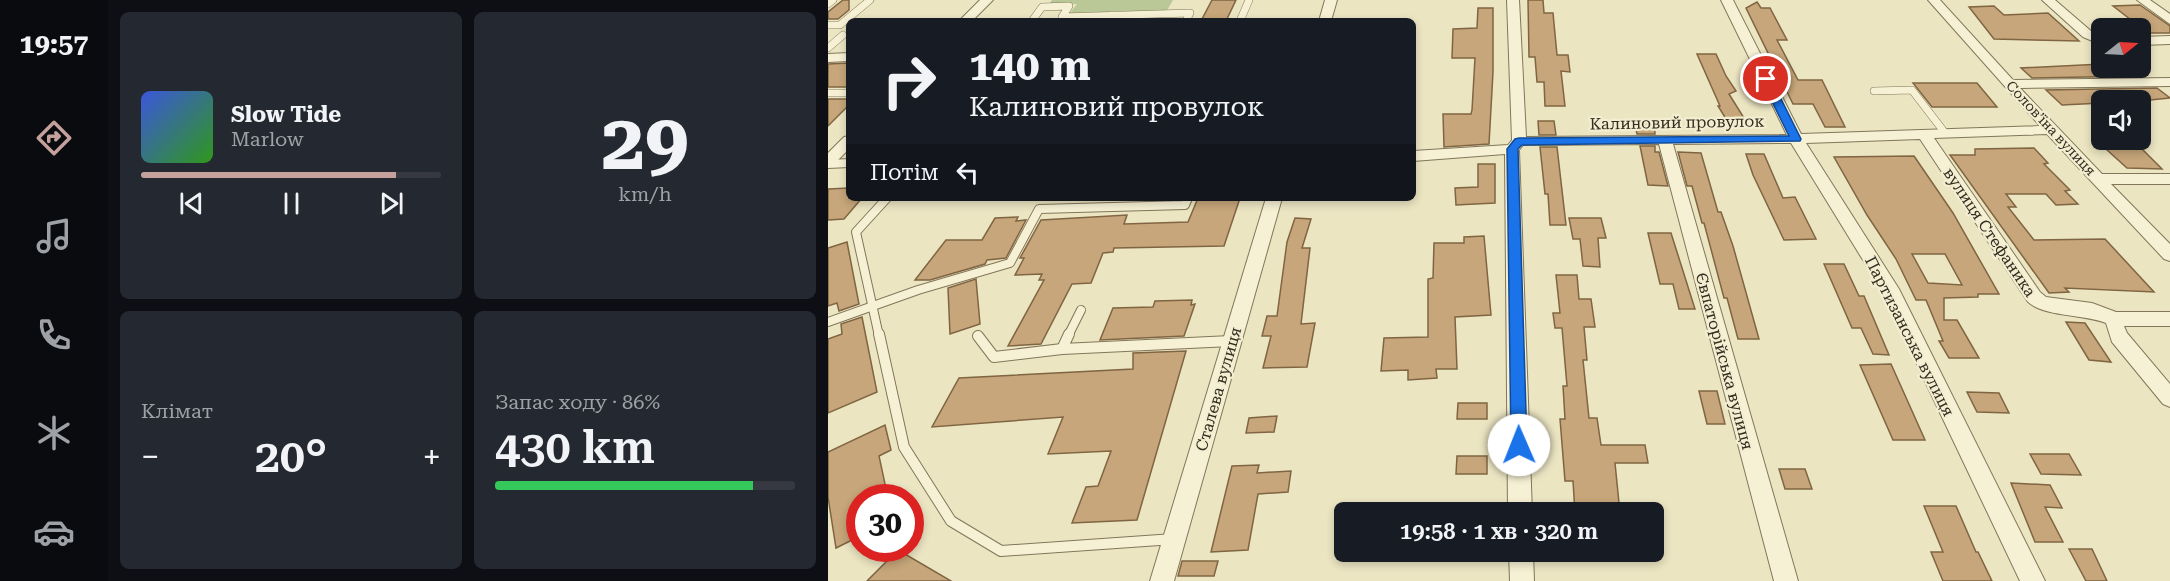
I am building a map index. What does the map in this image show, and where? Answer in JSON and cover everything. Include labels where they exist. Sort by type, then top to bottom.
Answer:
[{"type":"street","points":[[968,18],[987,0]]},
{"type":"street","points":[[1326,18],[1331,0]]},
{"type":"street","points":[[1513,0],[1520,502]]},
{"type":"street","name":"Партизанська вулиця","points":[[1727,0],[1796,139],[1890,289],[2033,581]]},
{"type":"street","name":"Соловʼїна вулиця","points":[[1934,0],[2051,130],[2170,255]]},
{"type":"street","points":[[2048,0],[2091,36]]},
{"type":"street","points":[[2143,0],[2170,20]]},
{"type":"street","points":[[2151,40],[2170,40]]},
{"type":"street","points":[[828,58],[846,57]]},
{"type":"street","points":[[2010,84],[2170,82]]},
{"type":"street","name":"Калиновий провулок","points":[[1416,156],[1516,145],[1665,140],[1796,139],[2051,130]]},
{"type":"street","name":"вулиця Стефаника","points":[[1923,133],[2040,303],[2092,310],[2115,319]]},
{"type":"street","name":"Євпаторійська вулиця","points":[[1665,140],[1786,581]]},
{"type":"street","points":[[828,163],[846,143]]},
{"type":"street","points":[[2099,179],[2170,178]]},
{"type":"street","name":"Сталева вулиця","points":[[1162,581],[1273,201]]},
{"type":"street","points":[[2170,318],[2115,319],[2119,337],[2170,398]]},
{"type":"street","points":[[1521,562],[1522,581]]},
{"type":"lane","points":[[828,4],[833,0]]},
{"type":"lane","points":[[848,18],[870,0]]},
{"type":"lane","points":[[1241,18],[1249,0]]},
{"type":"lane","points":[[1034,18],[1042,4],[1069,6],[1062,17],[1190,13],[1188,18]]},
{"type":"lane","points":[[828,25],[840,25],[846,20]]},
{"type":"lane","points":[[828,48],[843,35]]},
{"type":"lane","points":[[1874,91],[1912,90],[1946,133]]},
{"type":"lane","points":[[828,93],[846,93]]},
{"type":"lane","points":[[828,163],[846,164]]},
{"type":"lane","points":[[884,201],[856,232],[904,447],[951,520],[1001,551],[1174,539]]},
{"type":"lane","points":[[828,322],[953,278],[1010,263],[1039,209],[1155,202],[1185,205],[1187,201]]},
{"type":"lane","points":[[1062,349],[1081,310]]},
{"type":"lane","points":[[978,336],[994,357],[1062,349],[1231,341]]},
{"type":"green space","points":[[1052,0],[1173,0],[1166,12],[1119,13],[1120,11],[1111,11],[1109,13],[1069,14],[1077,4],[1049,4]]},
{"type":"building","points":[[843,0],[849,0],[849,10],[838,19],[828,19],[828,12]]},
{"type":"building","points":[[1212,0],[1236,0],[1227,18],[1203,18]]},
{"type":"building","points":[[1528,0],[1543,0],[1544,13],[1553,13],[1557,55],[1568,55],[1570,72],[1561,71],[1565,106],[1545,106],[1544,82],[1537,82],[1535,57],[1529,57]]},
{"type":"building","points":[[1757,2],[1761,8],[1770,8],[1787,40],[1777,40],[1798,80],[1822,80],[1845,127],[1825,127],[1813,104],[1793,104],[1746,8]]},
{"type":"building","points":[[2140,5],[2170,26],[2170,33],[2151,33],[2151,18],[2129,18],[2113,6]]},
{"type":"building","points":[[1994,6],[2004,15],[2048,13],[2079,41],[1994,39],[1969,7]]},
{"type":"building","points":[[1478,8],[1493,8],[1493,72],[1489,144],[1444,147],[1443,114],[1471,114],[1472,110],[1475,58],[1452,58],[1453,29],[1477,28]]},
{"type":"building","points":[[1697,54],[1716,54],[1736,91],[1729,94],[1749,126],[1731,127],[1718,106],[1720,106]]},
{"type":"building","points":[[846,63],[846,87],[828,87],[828,64]]},
{"type":"building","points":[[2091,65],[2091,77],[2032,78],[2021,68]]},
{"type":"building","points":[[1913,83],[1977,83],[1997,107],[1932,107]]},
{"type":"building","points":[[2157,88],[2170,98],[2151,100],[2151,90],[2091,90],[2091,104],[2062,105],[2046,90]]},
{"type":"building","points":[[828,99],[846,99],[846,108],[828,126]]},
{"type":"building","points":[[1634,120],[1654,120],[1655,134],[1637,134]]},
{"type":"building","points":[[1538,121],[1554,121],[1556,135],[1539,135]]},
{"type":"building","points":[[1640,146],[1655,146],[1655,152],[1659,152],[1668,186],[1648,185]]},
{"type":"building","points":[[1540,147],[1557,147],[1566,225],[1550,225],[1548,194],[1545,194]]},
{"type":"building","points":[[2034,148],[2048,163],[2044,164],[2070,190],[2065,191],[2078,204],[2056,205],[2046,194],[2006,194],[2016,207],[2008,207],[2034,240],[2105,239],[2154,292],[2065,288],[2069,292],[2049,293],[1950,155],[1975,155],[1975,149]]},
{"type":"building","points":[[2107,150],[2143,150],[2162,169],[2127,168]]},
{"type":"building","points":[[1678,152],[1701,153],[1718,212],[1721,212],[1733,246],[1759,339],[1738,339],[1727,298],[1724,298],[1704,223],[1702,223],[1692,186],[1687,186]]},
{"type":"building","points":[[1746,154],[1764,154],[1783,198],[1795,197],[1816,239],[1784,240],[1753,175]]},
{"type":"building","points":[[1914,156],[1953,213],[1999,294],[1944,298],[1944,320],[1957,320],[1979,358],[1949,358],[1939,341],[1943,341],[1926,300],[1916,300],[1896,259],[1867,215],[1834,157]],"holes":[[[1912,254],[1945,254],[1962,285],[1928,283]]]},
{"type":"building","points":[[1478,164],[1495,164],[1495,203],[1456,205],[1455,188],[1478,187]]},
{"type":"building","points":[[846,188],[846,201],[859,201],[844,219],[828,220],[828,189]]},
{"type":"building","points":[[1197,201],[1239,201],[1224,246],[1114,248],[1113,252],[1103,253],[1091,283],[1072,284],[1041,344],[1008,346],[1044,280],[1039,280],[1042,274],[1015,275],[1024,258],[1020,258],[1041,220],[1127,215],[1124,224],[1188,222]]},
{"type":"building","points":[[1018,217],[1016,221],[1026,220],[1006,258],[987,260],[985,264],[930,280],[915,280],[946,240],[982,240],[995,218]]},
{"type":"building","points":[[1295,218],[1311,219],[1302,248],[1310,248],[1301,324],[1315,323],[1307,367],[1263,368],[1271,336],[1262,336],[1267,316],[1277,316],[1287,242]]},
{"type":"building","points":[[1569,218],[1601,218],[1606,238],[1598,238],[1600,267],[1583,266],[1580,239],[1573,239]]},
{"type":"building","points":[[1648,233],[1671,233],[1695,309],[1679,309],[1673,284],[1660,284]]},
{"type":"building","points":[[1484,236],[1491,315],[1455,317],[1457,369],[1436,369],[1437,378],[1408,380],[1408,370],[1381,371],[1384,338],[1428,337],[1428,279],[1433,278],[1434,243],[1464,243],[1464,237]]},
{"type":"building","points":[[847,242],[859,304],[839,311],[837,303],[828,306],[828,248]]},
{"type":"building","points":[[1824,264],[1844,264],[1859,296],[1864,296],[1889,355],[1873,354],[1861,328],[1852,328]]},
{"type":"building","points":[[1556,275],[1577,275],[1579,299],[1591,299],[1595,327],[1584,327],[1587,360],[1583,360],[1589,418],[1597,418],[1601,445],[1645,445],[1648,463],[1615,463],[1619,502],[1574,502],[1573,481],[1565,481],[1560,419],[1565,419],[1563,386],[1567,386],[1562,328],[1555,328],[1553,313],[1560,313]]},
{"type":"building","points":[[976,279],[980,324],[950,334],[948,288]]},
{"type":"building","points":[[1192,300],[1191,305],[1195,304],[1184,336],[1100,340],[1113,308],[1153,307],[1155,301]]},
{"type":"building","points":[[862,317],[877,392],[828,413],[828,339],[842,334],[841,324]]},
{"type":"building","points":[[2066,322],[2085,323],[2111,362],[2089,360]]},
{"type":"building","points":[[1186,351],[1137,520],[1072,523],[1086,487],[1098,486],[1111,451],[1048,454],[1063,417],[932,427],[959,378],[1133,369],[1133,353]]},
{"type":"building","points":[[1891,364],[1925,440],[1893,440],[1860,365]]},
{"type":"building","points":[[1699,391],[1717,391],[1725,424],[1707,424]]},
{"type":"building","points":[[1967,392],[1999,393],[2009,413],[1977,412]]},
{"type":"building","points":[[1458,403],[1487,403],[1487,419],[1457,419]]},
{"type":"building","points":[[1277,416],[1274,432],[1246,433],[1249,418]]},
{"type":"building","points":[[885,425],[891,450],[879,456],[885,484],[846,484],[846,543],[836,548],[828,497],[828,452]]},
{"type":"building","points":[[2030,454],[2069,454],[2081,475],[2041,474]]},
{"type":"building","points":[[1457,456],[1487,456],[1487,474],[1456,474]]},
{"type":"building","points":[[1259,465],[1257,473],[1291,471],[1288,492],[1258,494],[1248,550],[1211,552],[1232,466]]},
{"type":"building","points":[[1779,469],[1805,469],[1812,489],[1785,489]]},
{"type":"building","points":[[2011,483],[2050,485],[2062,508],[2045,507],[2063,542],[2035,542]]},
{"type":"building","points":[[1924,506],[1956,506],[1976,552],[1992,581],[1943,581],[1931,552],[1943,552]]},
{"type":"building","points":[[2069,549],[2092,549],[2107,581],[2086,581]]},
{"type":"building","points":[[1182,561],[1218,561],[1214,576],[1178,576]]},
{"type":"building","points":[[886,562],[919,562],[951,581],[867,581]]},
{"type":"route","points":[[1519,445],[1512,149],[1519,141],[1796,139],[1766,79]]}]
